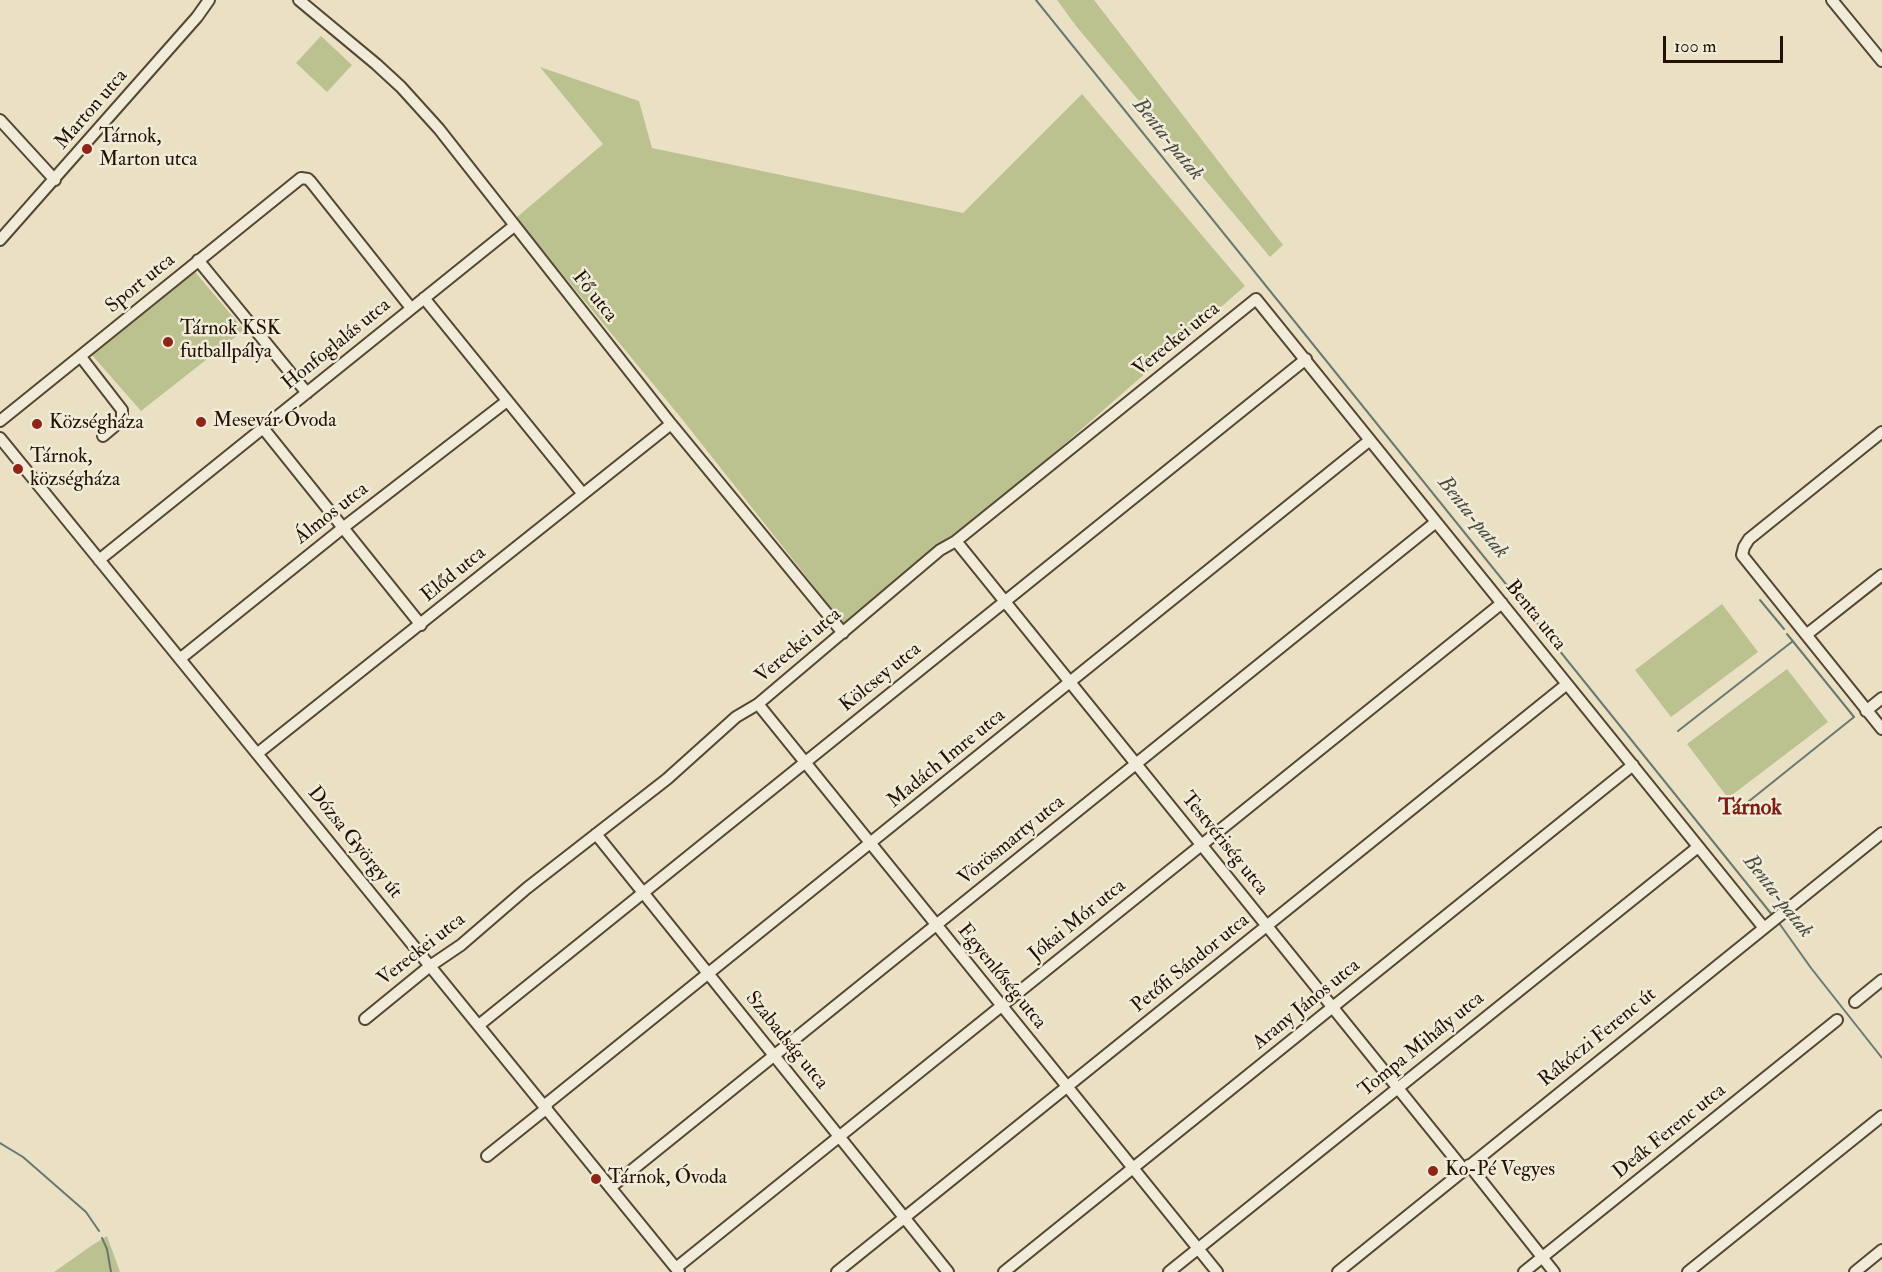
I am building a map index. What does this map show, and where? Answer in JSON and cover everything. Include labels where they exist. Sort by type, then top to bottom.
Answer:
[{"type":"street","name":"Marton utca","points":[[0,240],[197,17],[208,0]]},
{"type":"street","name":"Fő utca","points":[[299,0],[401,87],[439,129],[671,424],[843,633]]},
{"type":"street","points":[[1832,0],[1882,61]]},
{"type":"street","points":[[0,120],[55,180]]},
{"type":"street","name":"Sport utca","points":[[0,420],[81,357],[297,179],[305,178],[311,182],[411,308]]},
{"type":"street","name":"Honfoglalás utca","points":[[99,560],[514,226]]},
{"type":"street","points":[[198,260],[307,393]]},
{"type":"street","points":[[424,298],[583,494]]},
{"type":"street","name":"Benta utca","points":[[1256,299],[1764,928]]},
{"type":"street","name":"Vereckei utca","points":[[365,1019],[430,966],[461,945],[520,893],[676,772],[736,717],[758,704],[940,550],[956,541],[1256,299]]},
{"type":"street","points":[[81,357],[122,410],[122,420],[103,436]]},
{"type":"street","name":"Kölcsey utca","points":[[479,1025],[1306,359]]},
{"type":"street","name":"Álmos utca","points":[[181,658],[507,400]]},
{"type":"street","name":"Előd utca","points":[[258,753],[671,424]]},
{"type":"street","points":[[263,428],[421,625]]},
{"type":"street","points":[[1882,432],[1749,539],[1742,555],[1882,729]]},
{"type":"street","name":"Dózsa György út","points":[[0,438],[678,1270]]},
{"type":"street","name":"Madách Imre utca","points":[[487,1156],[1371,440]]},
{"type":"street","name":"Vörösmarty utca","points":[[610,1187],[1436,522]]},
{"type":"street","name":"Testvériség utca","points":[[956,541],[1332,1008],[1554,1272]]},
{"type":"street","points":[[1806,635],[1882,575]]},
{"type":"street","name":"Jókai Mór utca","points":[[678,1270],[839,1136],[1502,603]]},
{"type":"street","name":"Petőfi Sándor utca","points":[[837,1272],[1567,684]]},
{"type":"street","points":[[1866,711],[1882,698]]},
{"type":"street","name":"Egyenlőség utca","points":[[758,704],[1217,1272]]},
{"type":"street","name":"Arany János utca","points":[[1004,1272],[1633,765]]},
{"type":"street","name":"Rákóczi Ferenc út","points":[[1338,1272],[1882,833]]},
{"type":"street","name":"Szabadság utca","points":[[596,834],[948,1272]]},
{"type":"street","name":"Tompa Mihály utca","points":[[1169,1272],[1698,847]]},
{"type":"street","points":[[1855,1002],[1882,980]]},
{"type":"street","name":"Deák Ferenc utca","points":[[1524,1272],[1837,1020]]},
{"type":"street","points":[[1688,1272],[1882,1116]]},
{"type":"street","points":[[1855,1272],[1882,1251]]},
{"type":"green space","points":[[1057,0],[1094,0],[1283,245],[1270,257],[1076,26]]},
{"type":"green space","points":[[321,36],[352,65],[327,92],[296,63]]},
{"type":"green space","points":[[540,67],[639,101],[652,148],[963,213],[1082,94],[1245,286],[850,632],[682,419],[516,218],[603,144]]},
{"type":"green space","name":"Tárnok KSK futballpálya","points":[[195,272],[244,330],[141,411],[92,355]]},
{"type":"green space","points":[[1722,604],[1758,652],[1671,717],[1635,670]]},
{"type":"green space","points":[[1787,669],[1828,722],[1728,798],[1687,744]]},
{"type":"green space","points":[[107,1236],[120,1272],[54,1272],[91,1246]]},
{"type":"waterway","name":"Benta-patak","points":[[1036,0],[1773,916]]},
{"type":"waterway","points":[[1760,600],[1784,629]]},
{"type":"waterway","points":[[1733,814],[1854,717],[1787,634]]},
{"type":"waterway","points":[[1678,731],[1793,641]]},
{"type":"waterway","name":"Benta-patak","points":[[1779,923],[1811,968],[1882,1058]]},
{"type":"waterway","points":[[0,1143],[23,1157],[86,1212],[99,1231]]},
{"type":"waterway","points":[[102,1238],[107,1249],[111,1272]]},
{"type":"place","name":"Tárnok, Marton utca","points":[[87,149]]},
{"type":"place","name":"Tárnok KSK futballpálya","points":[[168,342]]},
{"type":"place","name":"Mesevár Óvoda","points":[[201,422]]},
{"type":"place","name":"Községháza","points":[[37,424]]},
{"type":"place","name":"Tárnok, községháza","points":[[18,469]]},
{"type":"place","name":"Ko-Pé Vegyes","points":[[1433,1171]]},
{"type":"place","name":"Tárnok, Óvoda","points":[[596,1179]]},
{"type":"district","name":"Tárnok","points":[[1750,809]]}]
